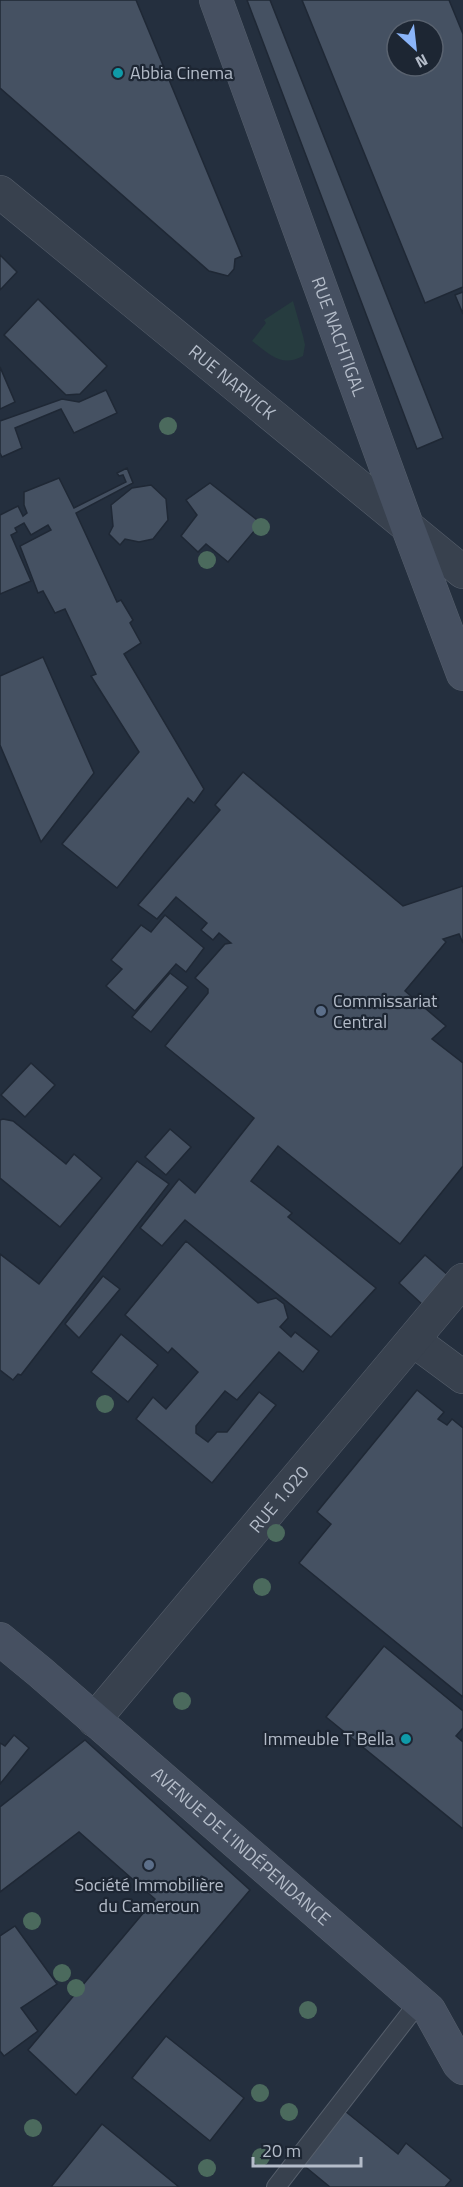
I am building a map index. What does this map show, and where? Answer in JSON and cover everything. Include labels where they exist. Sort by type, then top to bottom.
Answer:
[{"type":"main road","name":"RUE NACHTIGAL","points":[[216,0],[463,674]]},
{"type":"main road","name":"AVENUE DE L'INDÉPENDANCE","points":[[0,1639],[424,2006],[462,2063]]},
{"type":"main road","points":[[424,2006],[463,2017]]},
{"type":"street","name":"RUE NARVICK","points":[[0,192],[463,572]]},
{"type":"street","name":"RUE 1.020","points":[[94,1720],[463,1280]]},
{"type":"street","points":[[413,1340],[463,1377]]},
{"type":"lane","points":[[276,2187],[424,2006]]},
{"type":"green space","points":[[293,301],[305,345],[303,356],[288,361],[270,355],[252,341],[266,323],[264,320]]},
{"type":"building","points":[[0,0],[136,0],[242,256],[235,259],[234,269],[228,276],[209,271],[0,88]]},
{"type":"building","points":[[247,0],[270,0],[443,438],[417,449]]},
{"type":"building","points":[[302,0],[449,0],[463,34],[463,287],[425,303]]},
{"type":"building","points":[[0,255],[17,272],[0,290]]},
{"type":"building","points":[[463,292],[463,314],[455,295]]},
{"type":"building","points":[[38,299],[107,366],[80,394],[66,395],[4,335]]},
{"type":"building","points":[[0,367],[15,402],[0,409]]},
{"type":"building","points":[[106,390],[117,413],[74,433],[61,409],[15,428],[22,448],[2,457],[0,421],[62,399],[79,402]]},
{"type":"building","points":[[127,468],[133,483],[76,513],[117,602],[121,600],[133,620],[130,623],[141,643],[124,654],[204,789],[194,803],[188,798],[117,888],[62,844],[139,752],[91,676],[96,674],[65,609],[55,613],[43,591],[38,593],[20,546],[51,530],[48,525],[31,535],[24,523],[15,528],[17,532],[11,535],[31,581],[0,594],[0,515],[18,506],[23,516],[27,513],[24,505],[24,492],[59,478],[74,508],[126,482],[123,475],[119,476],[117,473]]},
{"type":"building","points":[[210,483],[261,523],[228,562],[206,544],[198,552],[181,536],[197,515],[186,500]]},
{"type":"building","points":[[151,485],[166,499],[168,520],[153,539],[139,542],[125,539],[120,545],[109,534],[113,526],[111,505],[132,488]]},
{"type":"building","points":[[43,657],[94,773],[41,842],[0,745],[0,676]]},
{"type":"building","points":[[243,772],[403,906],[463,886],[463,943],[459,934],[443,939],[446,942],[405,991],[446,1026],[432,1039],[463,1063],[463,1166],[400,1244],[278,1146],[251,1181],[292,1213],[288,1217],[376,1288],[331,1337],[185,1220],[162,1246],[140,1228],[179,1179],[195,1193],[254,1118],[165,1046],[208,993],[208,989],[195,978],[225,944],[231,943],[219,933],[213,940],[201,930],[207,923],[176,897],[157,919],[138,905],[220,810],[215,805]]},
{"type":"building","points":[[165,915],[204,948],[186,972],[176,964],[135,1011],[106,986],[122,969],[111,960],[141,925],[151,932]]},
{"type":"building","points":[[170,973],[188,987],[151,1032],[132,1017]]},
{"type":"building","points":[[31,1063],[55,1085],[25,1117],[1,1095]]},
{"type":"building","points":[[0,1120],[13,1121],[66,1164],[74,1154],[102,1178],[60,1227],[0,1178]]},
{"type":"building","points":[[170,1129],[191,1147],[166,1175],[145,1157]]},
{"type":"building","points":[[137,1161],[169,1184],[21,1375],[18,1374],[13,1380],[0,1370],[0,1254],[39,1284]]},
{"type":"building","points":[[186,1241],[258,1303],[276,1298],[284,1304],[288,1318],[280,1327],[291,1337],[295,1332],[319,1351],[303,1372],[279,1352],[237,1400],[225,1391],[196,1426],[196,1433],[208,1442],[217,1432],[227,1432],[259,1392],[276,1405],[212,1483],[136,1419],[153,1397],[166,1409],[198,1372],[172,1348],[168,1353],[125,1315]]},
{"type":"building","points":[[425,1255],[449,1276],[423,1305],[399,1283]]},
{"type":"building","points":[[103,1276],[120,1289],[79,1338],[65,1324]]},
{"type":"building","points":[[121,1334],[158,1365],[128,1402],[91,1372]]},
{"type":"building","points":[[417,1390],[444,1412],[438,1419],[447,1425],[452,1419],[463,1428],[463,1697],[299,1563],[331,1524],[317,1512]]},
{"type":"building","name":"Immeuble T Bella","points":[[384,1646],[463,1711],[463,1728],[456,1736],[463,1742],[463,1829],[326,1717]]},
{"type":"building","points":[[14,1735],[29,1748],[0,1784],[0,1743],[5,1746]]},
{"type":"building","points":[[85,1740],[250,1890],[76,2095],[28,2050],[155,1899],[79,1832],[0,1892],[0,1807]]},
{"type":"building","points":[[15,1926],[57,1984],[21,2008],[38,2031],[4,2056],[0,2051],[0,1936]]},
{"type":"building","points":[[166,2036],[244,2098],[210,2141],[132,2078]]},
{"type":"building","points":[[345,2111],[398,2154],[406,2143],[451,2180],[445,2187],[330,2187],[302,2164]]},
{"type":"building","points":[[102,2124],[179,2187],[51,2187]]},
{"type":"place","name":"Abbia Cinema","points":[[118,73]]},
{"type":"place","name":"Commissariat Central","points":[[321,1011]]},
{"type":"place","name":"Immeuble T Bella","points":[[406,1739]]},
{"type":"place","name":"Société Immobilière du Cameroun","points":[[149,1865]]}]
